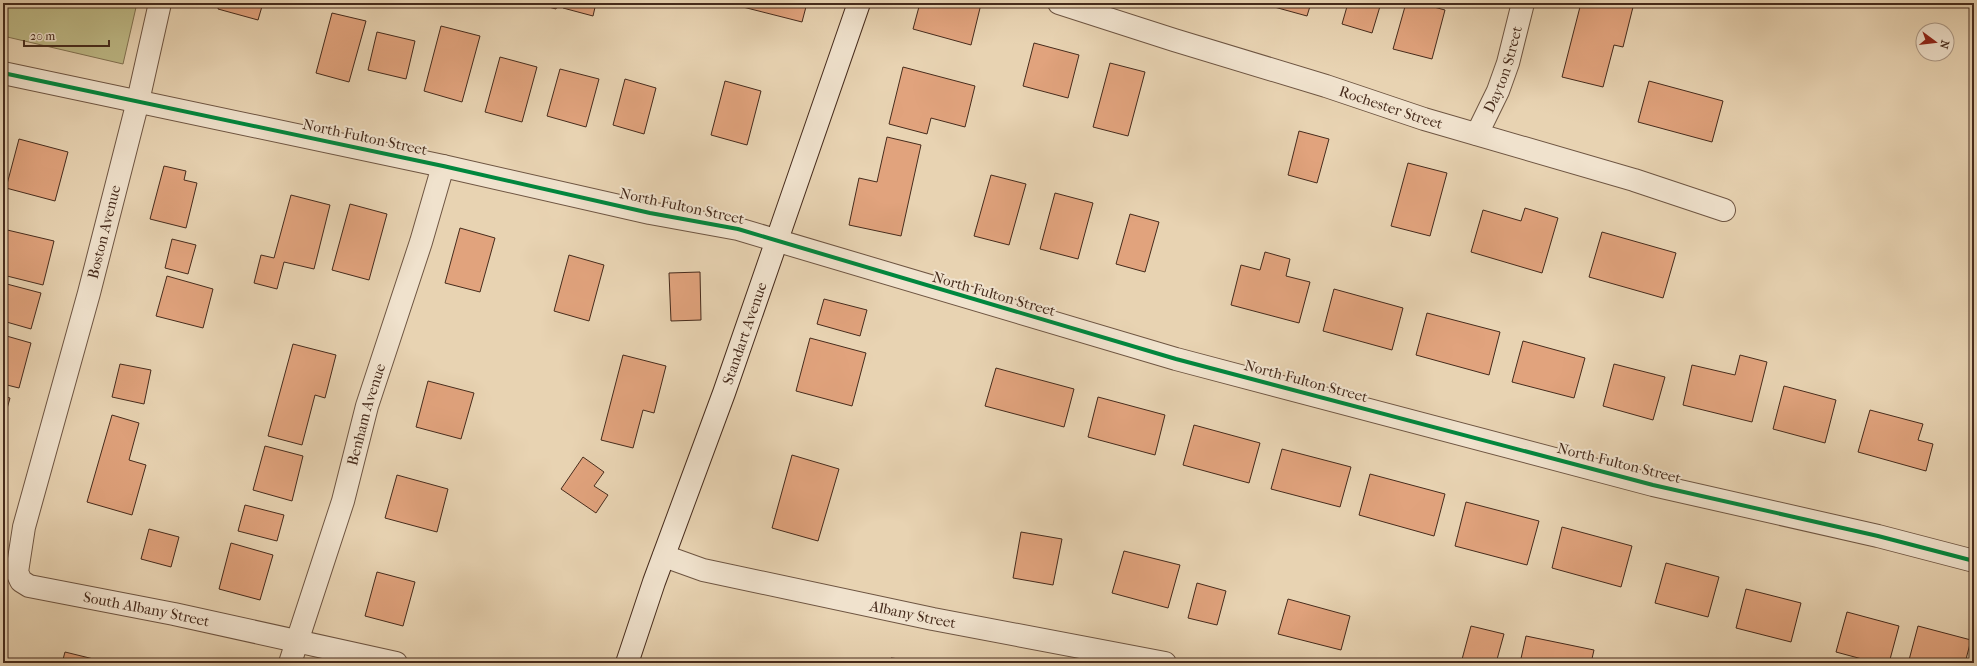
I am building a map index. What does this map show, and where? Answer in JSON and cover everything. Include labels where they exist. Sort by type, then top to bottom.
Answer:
[{"type":"street","name":"Boston Avenue","points":[[42,459],[89,293],[138,101],[160,3]]},
{"type":"street","name":"Standart Avenue","points":[[627,663],[778,240],[859,3]]},
{"type":"street","name":"Rochester Street","points":[[1059,3],[1326,86],[1424,119],[1634,180],[1724,210]]},
{"type":"street","name":"Dayton Street","points":[[1476,134],[1498,91],[1523,3]]},
{"type":"street","name":"North Fulton Street","points":[[3,72],[650,212],[738,229],[778,240],[865,268],[1176,359],[1653,485],[1878,536],[1974,561]]},
{"type":"street","name":"Benham Avenue","points":[[290,663],[343,501],[367,406],[421,242],[443,166]]},
{"type":"street","name":"South Albany Street","points":[[42,459],[24,527],[17,572],[21,581],[29,586],[174,614],[396,663]]},
{"type":"street","name":"Albany Street","points":[[664,556],[703,570],[925,618],[1165,663]]},
{"type":"shaded area","points":[[3,3],[137,3],[123,64],[3,36]]},
{"type":"building","points":[[219,3],[263,3],[258,20],[218,9]]},
{"type":"building","points":[[534,3],[558,3],[556,9]]},
{"type":"building","points":[[564,3],[596,3],[593,16],[563,8]]},
{"type":"building","points":[[735,3],[807,3],[802,22],[735,5]]},
{"type":"building","points":[[920,3],[981,4],[971,45],[913,29]]},
{"type":"building","points":[[1267,3],[1311,3],[1307,16],[1267,5]]},
{"type":"building","points":[[1348,3],[1381,3],[1372,33],[1342,24]]},
{"type":"building","points":[[1406,3],[1419,3],[1445,10],[1432,59],[1393,49]]},
{"type":"building","points":[[1581,3],[1634,3],[1623,47],[1614,45],[1603,87],[1562,77]]},
{"type":"building","points":[[332,13],[366,21],[349,82],[316,73]]},
{"type":"building","points":[[441,26],[480,36],[462,102],[424,91]]},
{"type":"building","points":[[377,32],[415,41],[406,79],[368,70]]},
{"type":"building","points":[[1034,43],[1079,55],[1068,98],[1023,86]]},
{"type":"building","points":[[500,57],[537,67],[522,122],[485,112]]},
{"type":"building","points":[[1110,63],[1145,72],[1128,136],[1093,127]]},
{"type":"building","points":[[903,67],[975,86],[965,127],[931,118],[927,134],[889,124]]},
{"type":"building","points":[[560,69],[599,79],[586,127],[547,116]]},
{"type":"building","points":[[625,79],[656,88],[644,134],[613,125]]},
{"type":"building","points":[[725,81],[761,91],[747,145],[711,135]]},
{"type":"building","points":[[1649,81],[1723,101],[1712,142],[1638,122]]},
{"type":"building","points":[[1299,131],[1329,139],[1317,183],[1288,175]]},
{"type":"building","points":[[887,137],[921,145],[901,236],[849,225],[859,178],[877,182]]},
{"type":"building","points":[[19,139],[68,152],[55,201],[6,188]]},
{"type":"building","points":[[1408,163],[1447,173],[1430,236],[1391,226]]},
{"type":"building","points":[[164,166],[186,171],[184,180],[197,183],[186,228],[150,219]]},
{"type":"building","points":[[991,175],[1026,184],[1009,245],[974,236]]},
{"type":"building","points":[[1055,193],[1093,203],[1078,259],[1040,249]]},
{"type":"building","points":[[291,195],[330,205],[314,269],[284,262],[277,289],[254,283],[261,255],[274,258]]},
{"type":"building","points":[[350,204],[387,214],[369,280],[332,270]]},
{"type":"building","points":[[1525,208],[1558,218],[1542,273],[1471,252],[1483,210],[1521,221]]},
{"type":"building","points":[[1130,214],[1159,222],[1145,272],[1116,264]]},
{"type":"building","points":[[460,228],[495,238],[480,292],[445,283]]},
{"type":"building","points":[[3,229],[54,241],[43,285],[3,275]]},
{"type":"building","points":[[1602,232],[1676,253],[1663,298],[1589,277]]},
{"type":"building","points":[[172,239],[196,245],[188,274],[165,268]]},
{"type":"building","points":[[1265,252],[1290,259],[1286,276],[1310,282],[1299,323],[1231,305],[1241,265],[1260,270]]},
{"type":"building","points":[[569,255],[604,265],[589,321],[554,311]]},
{"type":"building","points":[[700,272],[701,320],[671,321],[669,273]]},
{"type":"building","points":[[167,276],[213,289],[203,328],[156,316]]},
{"type":"building","points":[[3,283],[41,293],[31,329],[3,321]]},
{"type":"building","points":[[1334,289],[1403,308],[1392,350],[1323,331]]},
{"type":"building","points":[[824,299],[867,310],[860,336],[817,324]]},
{"type":"building","points":[[1427,313],[1500,332],[1489,375],[1416,355]]},
{"type":"building","points":[[3,335],[31,343],[19,388],[3,384]]},
{"type":"building","points":[[810,338],[866,353],[852,406],[796,391]]},
{"type":"building","points":[[1523,341],[1585,358],[1574,398],[1512,382]]},
{"type":"building","points":[[293,344],[336,355],[325,398],[315,395],[302,445],[268,436]]},
{"type":"building","points":[[623,355],[666,366],[654,413],[643,410],[633,448],[601,440]]},
{"type":"building","points":[[1740,355],[1767,362],[1752,422],[1683,405],[1692,365],[1735,375]]},
{"type":"building","points":[[120,364],[151,370],[144,404],[112,397]]},
{"type":"building","points":[[1614,364],[1665,377],[1653,420],[1603,406]]},
{"type":"building","points":[[996,368],[1074,389],[1064,427],[985,406]]},
{"type":"building","points":[[428,381],[474,393],[461,439],[416,427]]},
{"type":"building","points":[[1784,386],[1836,400],[1825,443],[1773,429]]},
{"type":"building","points":[[3,396],[10,398],[3,423]]},
{"type":"building","points":[[1098,397],[1165,415],[1155,455],[1088,437]]},
{"type":"building","points":[[1870,410],[1923,424],[1918,440],[1933,444],[1926,471],[1858,452]]},
{"type":"building","points":[[112,415],[139,423],[129,460],[146,465],[132,515],[87,502]]},
{"type":"building","points":[[1194,425],[1260,443],[1249,483],[1183,465]]},
{"type":"building","points":[[265,446],[303,456],[292,501],[253,490]]},
{"type":"building","points":[[1282,449],[1351,467],[1340,507],[1271,489]]},
{"type":"building","points":[[792,455],[839,469],[818,541],[772,528]]},
{"type":"building","points":[[583,457],[604,472],[594,486],[608,495],[596,513],[561,489]]},
{"type":"building","points":[[1370,474],[1445,494],[1434,536],[1359,515]]},
{"type":"building","points":[[397,475],[448,489],[437,532],[385,518]]},
{"type":"building","points":[[1466,502],[1539,521],[1527,565],[1455,546]]},
{"type":"building","points":[[245,505],[284,515],[277,541],[238,531]]},
{"type":"building","points":[[1562,527],[1632,546],[1621,587],[1552,568]]},
{"type":"building","points":[[149,529],[179,537],[171,567],[141,559]]},
{"type":"building","points":[[1021,532],[1062,539],[1053,585],[1013,578]]},
{"type":"building","points":[[231,543],[273,555],[260,600],[219,589]]},
{"type":"building","points":[[1124,551],[1180,565],[1168,608],[1112,593]]},
{"type":"building","points":[[1666,563],[1719,577],[1708,617],[1655,603]]},
{"type":"building","points":[[377,572],[415,582],[403,626],[365,616]]},
{"type":"building","points":[[1197,583],[1226,591],[1217,625],[1188,618]]},
{"type":"building","points":[[1746,589],[1801,603],[1791,642],[1736,628]]},
{"type":"building","points":[[1288,599],[1350,616],[1341,650],[1278,634]]},
{"type":"building","points":[[1847,612],[1899,626],[1889,663],[1877,663],[1836,652]]},
{"type":"building","points":[[1471,626],[1504,634],[1496,663],[1461,663]]},
{"type":"building","points":[[1918,626],[1971,640],[1965,663],[1921,663],[1909,660]]},
{"type":"building","points":[[1526,636],[1594,650],[1591,663],[1520,663]]},
{"type":"building","points":[[65,652],[110,663],[62,663]]},
{"type":"building","points":[[891,658],[936,663],[890,663]]},
{"type":"cycle path","points":[[3,73],[443,166],[650,213],[738,229],[1176,359],[1653,485],[1878,536],[1974,561]]}]
